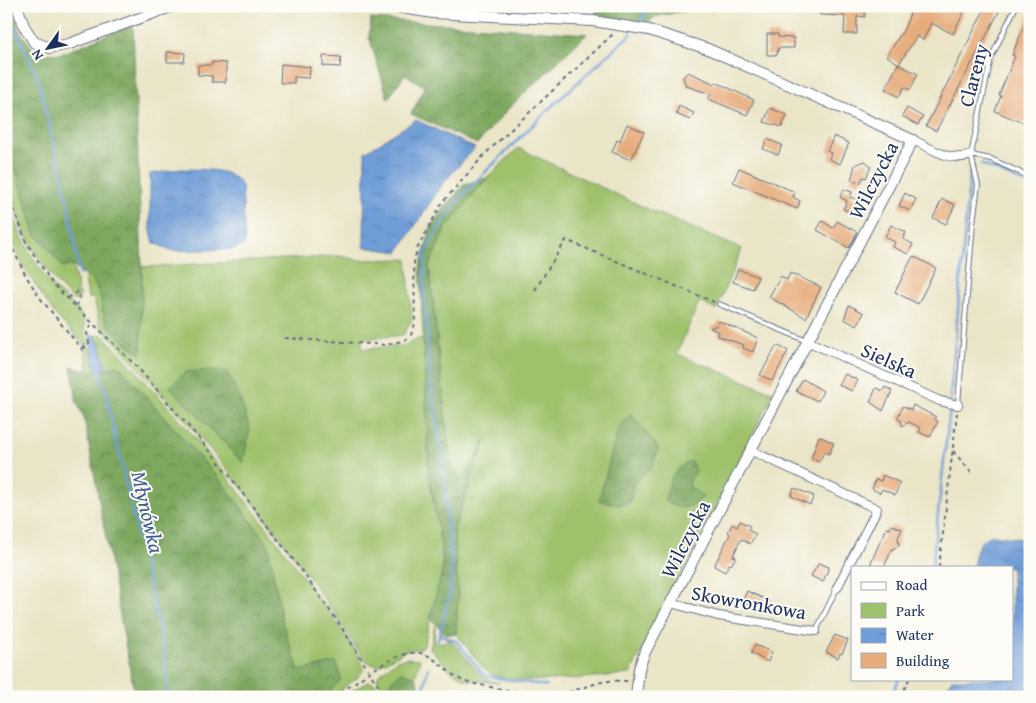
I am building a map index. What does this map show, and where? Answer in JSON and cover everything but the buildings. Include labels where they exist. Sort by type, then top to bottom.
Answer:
[{"type":"street","points":[[17,6],[24,26],[34,42],[50,48],[69,44],[173,6]]},
{"type":"street","name":"Wilczycka","points":[[390,6],[433,13],[619,24],[666,35],[708,49],[913,140],[644,654],[636,681],[636,697]]},
{"type":"street","points":[[913,140],[952,158],[963,158],[971,155]]},
{"type":"street","name":"Sielska","points":[[807,341],[940,402],[958,406]]},
{"type":"street","name":"Skowronkowa","points":[[750,450],[876,509],[837,588]]},
{"type":"street","name":"Skowronkowa","points":[[671,604],[718,616],[816,630]]},
{"type":"lane","name":"Clareny","points":[[971,155],[991,58],[1016,6]]},
{"type":"lane","points":[[958,406],[978,184],[971,155],[991,160],[1030,177]]},
{"type":"lane","points":[[719,304],[807,341]]},
{"type":"lane","name":"Skowronkowa","points":[[816,630],[837,588]]},
{"type":"path","points":[[285,338],[386,345],[406,340],[415,324],[414,261],[417,249],[442,203],[475,164],[604,43],[616,31],[619,24]]},
{"type":"path","points":[[6,186],[26,242],[52,282],[138,369],[215,457],[304,574],[371,673],[385,697]]},
{"type":"path","points":[[6,235],[26,276],[40,298],[56,320],[85,352]]},
{"type":"path","points":[[535,290],[566,240],[719,304]]},
{"type":"path","points":[[68,298],[79,291]]},
{"type":"path","points":[[76,306],[80,300],[79,295]]},
{"type":"path","points":[[82,348],[89,343],[87,332],[93,322]]},
{"type":"path","points":[[82,348],[90,346]]},
{"type":"path","points":[[939,566],[958,406]]},
{"type":"path","points":[[953,451],[973,474]]},
{"type":"path","points":[[335,697],[401,655],[413,652],[424,654],[434,659],[449,674],[461,682],[495,688],[559,694],[604,681],[636,681]]},
{"type":"path","points":[[901,697],[909,680]]},
{"type":"green space","points":[[6,6],[11,6],[21,33],[36,53],[61,54],[133,24],[142,267],[141,355],[108,326],[100,295],[90,278],[84,273],[80,273],[75,266],[63,267],[35,233],[6,137]]},
{"type":"green space","points":[[596,6],[708,6],[654,17],[648,24],[596,15]]},
{"type":"green space","points":[[371,19],[587,34],[508,109],[477,144],[411,114],[425,87],[405,74],[388,99],[369,37]]},
{"type":"green space","points":[[6,137],[35,233],[63,267],[73,266],[78,290],[74,294],[80,293],[79,300],[74,301],[50,275],[23,230],[16,214],[7,180],[5,164]]},
{"type":"green space","points":[[518,148],[652,211],[742,249],[716,310],[699,302],[677,354],[774,393],[630,674],[556,680],[499,677],[484,668],[456,634],[458,595],[454,529],[484,442],[462,481],[451,467],[429,266],[445,229],[487,178]]},
{"type":"green space","points":[[487,178],[445,229],[429,266],[451,467],[462,481],[486,438],[454,529],[458,595],[456,634],[446,634],[430,618],[443,568],[429,477],[420,267],[432,224],[464,184]]},
{"type":"green space","points":[[6,193],[29,251],[50,283],[82,316],[88,342],[91,344],[85,346],[90,347],[96,371],[85,372],[88,367],[84,345],[53,312],[23,266],[6,227]]},
{"type":"green space","points":[[340,256],[358,260],[407,259],[412,320],[403,335],[362,339],[362,349],[402,346],[423,337],[425,355],[443,568],[424,645],[420,649],[407,650],[378,666],[366,662],[306,573],[207,446],[137,365],[100,326],[94,298],[88,298],[84,273],[94,280],[103,304],[107,323],[141,354],[142,267]]},
{"type":"green space","points":[[103,335],[161,398],[216,463],[269,530],[351,643],[364,669],[357,678],[334,695],[330,690],[299,671],[282,622],[268,544],[224,485],[118,365],[106,369],[100,343],[104,342],[98,342],[96,336]]},
{"type":"green space","points":[[118,365],[224,485],[268,544],[282,622],[299,671],[336,662],[341,680],[331,690],[335,697],[135,697],[84,418],[77,403],[71,366],[95,372],[107,370]]},
{"type":"green space","points":[[226,371],[237,390],[250,429],[243,463],[170,387],[186,372]]},
{"type":"green space","points":[[631,414],[658,448],[654,464],[634,484],[630,502],[617,505],[599,500],[618,429]]},
{"type":"green space","points":[[691,461],[696,471],[689,481],[690,487],[703,497],[689,506],[674,506],[665,500],[670,482],[680,468]]},
{"type":"green space","points":[[435,625],[434,642],[440,643],[449,640],[484,677],[499,683],[467,680],[450,670],[430,648]]},
{"type":"green space","points":[[406,658],[420,659],[415,677],[402,672],[396,697],[387,697],[377,679],[378,675],[397,660]]},
{"type":"green space","points":[[402,672],[415,677],[420,687],[413,697],[396,696],[390,682]]},
{"type":"green space","points":[[369,681],[375,684],[383,697],[368,697],[358,693],[350,697],[341,697]]},
{"type":"water","points":[[416,120],[475,148],[443,183],[398,252],[364,247],[365,152]]},
{"type":"water","points":[[180,169],[214,170],[230,175],[237,180],[242,186],[245,244],[235,249],[173,251],[154,243],[150,227],[150,174]]},
{"type":"water","points":[[95,335],[97,343],[100,343],[106,369],[96,371],[90,336]]},
{"type":"water","points":[[993,535],[1030,540],[1030,697],[941,697],[951,680],[1014,680],[1014,566],[973,566],[976,552],[980,544],[987,537]]},
{"type":"waterway","points":[[641,21],[650,6]]},
{"type":"waterway","name":"Młynówka","points":[[6,8],[38,79],[66,194],[80,275]]},
{"type":"waterway","points":[[438,640],[450,593],[451,563],[441,451],[432,393],[424,288],[425,254],[439,227],[460,197],[550,108],[632,33]]},
{"type":"waterway","points":[[981,164],[1030,185]]},
{"type":"waterway","points":[[950,400],[970,171]]},
{"type":"waterway","name":"Młynówka","points":[[100,369],[165,656],[169,697]]},
{"type":"waterway","points":[[932,566],[950,407]]},
{"type":"waterway","points":[[440,634],[457,642],[485,676],[547,686]]},
{"type":"waterway","points":[[422,697],[428,668]]},
{"type":"waterway","points":[[890,697],[898,680]]}]
